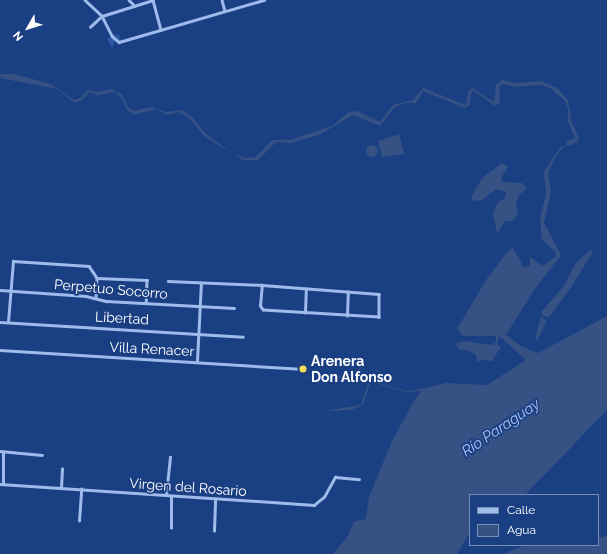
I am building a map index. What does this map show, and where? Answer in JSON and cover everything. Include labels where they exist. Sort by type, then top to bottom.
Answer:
[{"type":"street","points":[[85,0],[102,16],[112,36],[119,42],[264,0]]},
{"type":"street","points":[[129,0],[135,6]]},
{"type":"street","points":[[90,27],[102,16],[153,0],[161,30]]},
{"type":"street","points":[[222,0],[225,11]]},
{"type":"street","points":[[8,322],[14,261],[89,266],[97,278],[96,298]]},
{"type":"street","points":[[97,278],[148,280],[146,303]]},
{"type":"street","points":[[168,281],[262,285],[380,295],[379,317],[263,310],[260,306],[262,285]]},
{"type":"street","points":[[197,361],[201,283]]},
{"type":"street","points":[[305,313],[306,289]]},
{"type":"street","name":"Perpetuo Socorro","points":[[0,290],[146,303],[234,308]]},
{"type":"street","points":[[347,316],[348,292]]},
{"type":"street","name":"Libertad","points":[[0,322],[198,333],[243,337]]},
{"type":"street","name":"Villa Renacer","points":[[0,350],[197,361],[303,369]]},
{"type":"street","points":[[1,484],[2,452],[42,455]]},
{"type":"street","points":[[166,495],[170,457]]},
{"type":"street","points":[[61,488],[62,469]]},
{"type":"street","name":"Virgen del Rosario","points":[[1,484],[314,505],[324,497],[333,479],[359,479]]},
{"type":"street","points":[[79,521],[81,489]]},
{"type":"street","points":[[171,496],[171,528]]},
{"type":"street","points":[[214,531],[215,499]]},
{"type":"shaded area","points":[[118,34],[122,42],[115,41],[112,48],[107,39]]},
{"type":"water","points":[[0,74],[14,74],[51,84],[74,100],[80,98],[87,90],[97,92],[111,89],[122,94],[128,107],[134,111],[151,107],[166,112],[182,110],[191,116],[205,133],[233,154],[205,137],[189,118],[178,112],[167,115],[156,109],[134,115],[127,110],[122,98],[115,92],[97,95],[89,92],[82,100],[75,103],[57,89],[0,78]]},
{"type":"water","points":[[502,80],[515,83],[541,81],[557,88],[568,100],[572,123],[579,137],[577,142],[569,146],[565,142],[575,138],[568,121],[568,108],[565,101],[550,88],[541,85],[515,87],[503,84],[499,86],[500,102],[495,106],[474,91],[471,93],[470,105],[465,108],[423,91],[416,103],[406,103],[395,107],[380,126],[353,115],[319,135],[291,143],[276,142],[258,160],[243,160],[233,154],[245,158],[256,157],[272,140],[290,140],[332,126],[349,112],[357,111],[380,122],[393,105],[413,100],[423,88],[466,105],[468,92],[473,88],[494,102],[496,85]]},
{"type":"water","points":[[399,134],[404,154],[382,157],[378,141]]},
{"type":"water","points":[[372,145],[376,147],[378,151],[376,155],[372,157],[368,155],[366,151],[368,147]]},
{"type":"water","name":"Río Paraguay","points":[[561,146],[563,148],[556,156],[548,173],[551,191],[544,223],[561,255],[534,290],[506,335],[521,346],[538,353],[607,316],[607,410],[526,494],[469,494],[469,534],[457,554],[333,554],[347,537],[355,521],[366,519],[369,497],[392,441],[415,399],[422,391],[405,392],[379,384],[371,380],[363,405],[351,410],[331,411],[328,423],[330,410],[361,405],[369,380],[365,377],[361,369],[341,378],[338,376],[361,368],[367,377],[374,379],[379,383],[405,391],[446,383],[487,385],[526,360],[499,336],[497,345],[501,347],[492,361],[481,360],[477,363],[476,355],[469,351],[460,350],[455,344],[464,341],[492,345],[496,342],[496,336],[463,336],[457,329],[486,280],[507,252],[513,248],[524,268],[530,265],[530,257],[543,266],[556,256],[556,252],[542,240],[540,219],[546,194],[544,172]]},
{"type":"water","points":[[502,163],[508,167],[501,178],[503,182],[522,183],[527,188],[519,195],[516,203],[518,213],[513,221],[505,221],[497,234],[493,213],[498,202],[505,198],[506,192],[496,189],[482,200],[473,201],[471,197],[482,178]]},
{"type":"water","points":[[591,249],[592,253],[570,289],[549,317],[543,316],[541,312],[563,287],[576,263]]},
{"type":"water","points":[[541,317],[547,321],[537,340],[535,338]]},
{"type":"water","points":[[307,375],[319,383],[333,378],[318,384]]},
{"type":"water","points":[[607,536],[607,554],[503,554],[523,546],[599,546],[599,538]]},
{"type":"waterway","points":[[562,147],[568,144]]},
{"type":"place","name":"Arenera Don Alfonso","points":[[303,369]]}]
